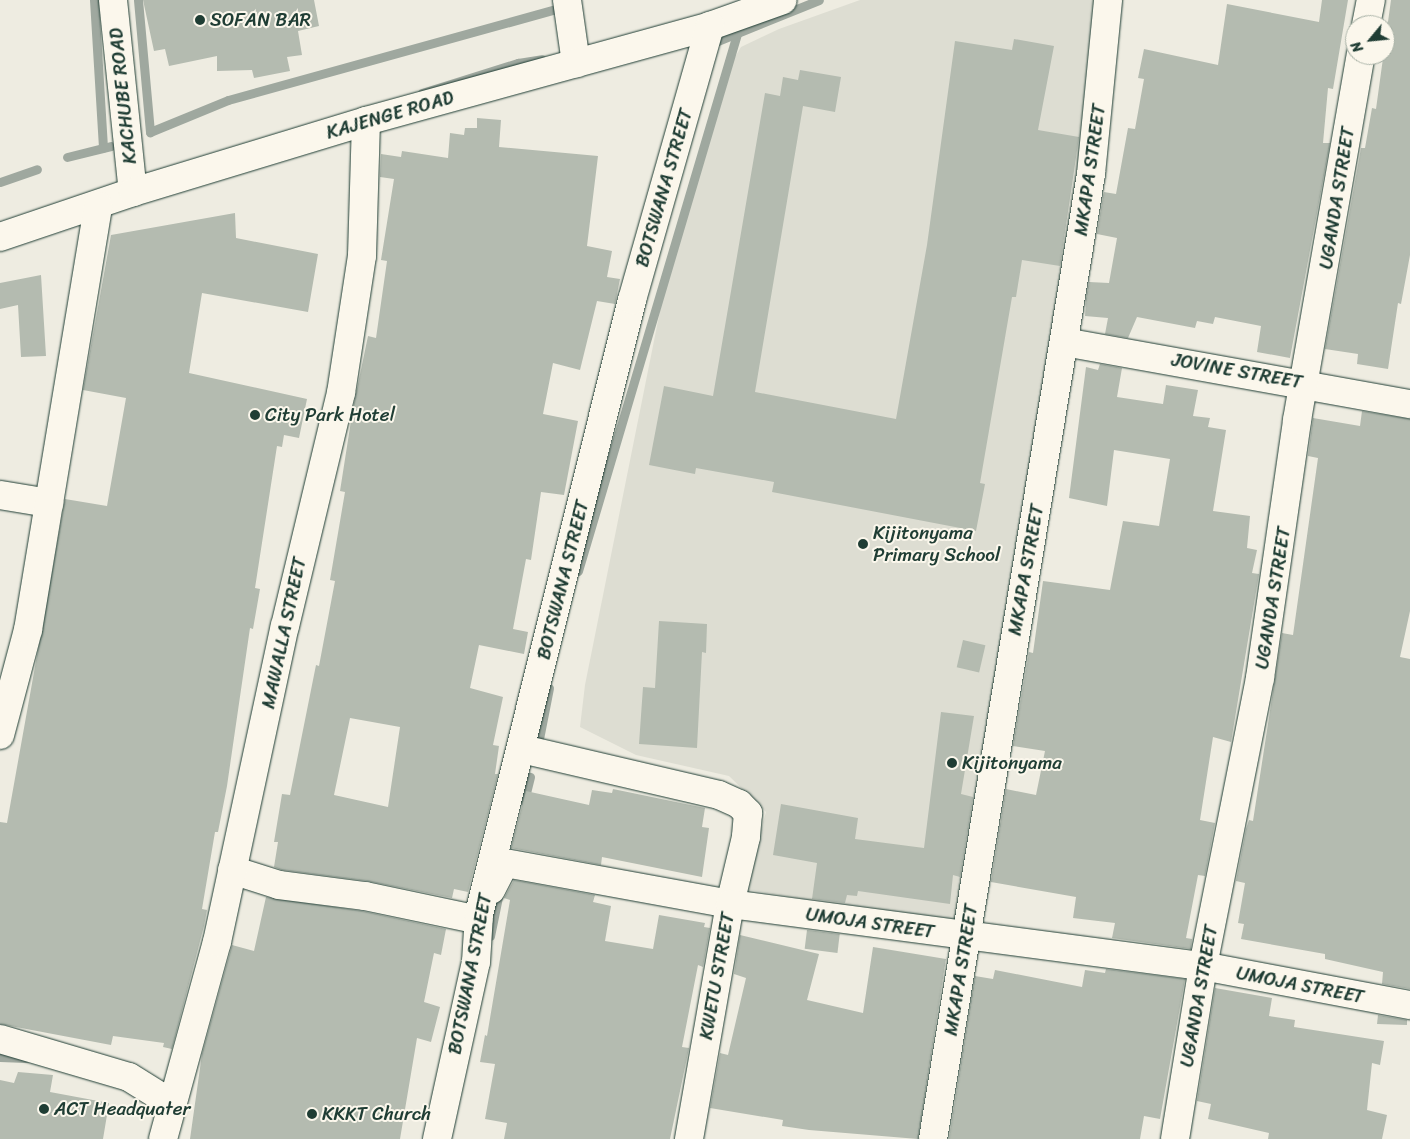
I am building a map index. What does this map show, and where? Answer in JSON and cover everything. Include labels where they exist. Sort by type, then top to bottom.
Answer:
[{"type":"street","name":"KACHUBE ROAD","points":[[113,0],[133,192]]},
{"type":"street","points":[[567,0],[576,63]]},
{"type":"street","name":"KAJENGE ROAD","points":[[0,237],[98,206],[133,192],[366,121],[710,26],[783,0]]},
{"type":"street","name":"MKAPA STREET","points":[[933,1139],[1091,174],[1108,0]]},
{"type":"street","points":[[1368,15],[1371,0]]},
{"type":"street","name":"BOTSWANA STREET","points":[[437,1139],[476,962],[479,917],[627,319],[710,26]]},
{"type":"street","name":"UGANDA STREET","points":[[1175,1139],[1203,966],[1260,678],[1297,420],[1306,383],[1359,65]]},
{"type":"street","name":"MAWALLA STREET","points":[[163,1139],[171,1103],[200,1011],[284,626],[340,393],[362,256],[366,121]]},
{"type":"street","points":[[0,735],[28,630],[98,206]]},
{"type":"street","name":"JOVINE STREET","points":[[1064,342],[1306,383],[1410,404]]},
{"type":"street","points":[[0,495],[49,503]]},
{"type":"street","name":"KWETU STREET","points":[[522,749],[718,795],[739,804],[748,813],[746,837],[730,904],[689,1139]]},
{"type":"street","name":"UMOJA STREET","points":[[479,917],[505,863],[730,904],[1203,966],[1410,1005]]},
{"type":"street","points":[[232,870],[279,885],[365,896],[479,917]]},
{"type":"street","points":[[0,1039],[129,1076],[171,1103]]},
{"type":"shaded area","name":"Kijitonyama Primary School","points":[[860,0],[1117,0],[977,929],[744,889],[766,812],[729,776],[636,755],[580,727],[585,685],[667,276],[719,84],[741,47],[779,29]]},
{"type":"building","points":[[143,0],[314,0],[319,26],[298,31],[302,55],[287,57],[290,71],[254,78],[252,70],[217,71],[217,56],[169,66],[165,49],[154,51]]},
{"type":"building","points":[[1322,0],[1348,0],[1333,89],[1328,88],[1323,143],[1330,143],[1290,358],[1257,352],[1261,326],[1215,317],[1213,324],[1197,321],[1195,328],[1137,317],[1128,338],[1105,334],[1108,318],[1085,316],[1086,299],[1089,282],[1109,283],[1117,238],[1097,234],[1104,192],[1116,194],[1128,128],[1135,129],[1144,79],[1138,78],[1144,49],[1218,65],[1227,4],[1319,22]]},
{"type":"building","points":[[1391,0],[1410,0],[1410,255],[1401,304],[1398,303],[1388,369],[1357,364],[1358,354],[1325,349],[1361,148],[1365,148],[1372,108],[1376,109],[1382,65],[1395,65],[1395,15],[1389,15]]},
{"type":"building","points":[[1014,39],[1054,46],[1038,130],[1079,137],[1060,266],[1022,260],[1016,297],[1012,297],[980,483],[985,484],[976,531],[772,492],[774,482],[696,468],[695,474],[649,465],[664,386],[713,396],[765,93],[780,96],[783,77],[798,80],[800,70],[841,77],[835,112],[803,106],[755,392],[896,419],[927,245],[955,41],[1012,50]]},
{"type":"building","points":[[477,118],[501,120],[499,147],[598,156],[587,246],[612,251],[607,277],[620,279],[615,304],[597,301],[580,370],[553,363],[543,414],[578,421],[564,495],[541,492],[531,560],[526,559],[513,629],[528,632],[524,654],[479,645],[470,688],[503,697],[493,745],[499,746],[495,774],[498,774],[468,892],[454,889],[452,898],[367,881],[282,870],[274,867],[278,842],[274,842],[282,794],[290,795],[316,665],[319,666],[335,581],[330,580],[345,492],[340,491],[353,408],[368,336],[376,338],[387,261],[381,260],[394,179],[380,177],[381,154],[401,157],[402,151],[448,158],[450,133],[464,135],[465,128],[477,128]],"holes":[[[350,718],[400,727],[388,807],[334,795]]]},
{"type":"building","points":[[235,213],[236,238],[318,254],[308,312],[202,293],[189,373],[307,399],[299,438],[284,435],[282,447],[277,446],[255,588],[260,589],[253,629],[250,628],[227,786],[218,832],[215,832],[202,909],[207,910],[172,1049],[163,1047],[164,1043],[113,1036],[111,1045],[0,1024],[0,822],[7,823],[65,499],[107,506],[126,398],[83,390],[111,235]]},
{"type":"building","points":[[41,275],[46,356],[21,357],[18,305],[0,309],[0,283]]},
{"type":"building","points":[[1100,364],[1122,368],[1117,397],[1163,404],[1166,385],[1198,390],[1193,416],[1210,418],[1208,427],[1226,430],[1213,511],[1250,516],[1247,548],[1257,550],[1252,573],[1259,574],[1231,742],[1213,737],[1200,820],[1215,823],[1205,876],[1198,875],[1186,938],[1192,939],[1191,949],[1112,938],[1115,923],[1073,918],[1076,897],[991,882],[1006,789],[1036,795],[1045,751],[1013,746],[1029,652],[1033,653],[1043,581],[1110,590],[1123,521],[1159,526],[1170,459],[1114,450],[1107,506],[1069,498],[1086,367],[1098,370]]},
{"type":"building","points":[[1362,411],[1410,419],[1410,611],[1400,657],[1410,659],[1410,989],[1382,984],[1383,972],[1325,959],[1325,954],[1241,939],[1244,924],[1238,923],[1245,883],[1236,881],[1246,829],[1249,820],[1253,821],[1282,633],[1293,635],[1318,458],[1308,456],[1313,418],[1360,426]]},
{"type":"building","points":[[659,621],[707,624],[706,653],[702,652],[697,748],[639,744],[643,687],[655,688]]},
{"type":"building","points":[[963,640],[985,645],[979,672],[957,667]]},
{"type":"building","points":[[941,712],[974,716],[961,794],[973,797],[960,877],[953,875],[950,904],[858,891],[857,896],[847,895],[845,903],[812,899],[817,863],[773,855],[781,804],[858,818],[855,839],[924,848]]},
{"type":"building","points":[[613,789],[705,808],[702,827],[709,828],[702,877],[602,857],[601,865],[511,848],[526,791],[589,805],[592,790],[612,793]]},
{"type":"building","points":[[514,880],[595,895],[593,902],[611,906],[605,941],[653,949],[659,915],[705,923],[704,927],[710,928],[703,967],[698,965],[682,1047],[689,1048],[670,1139],[504,1139],[507,1123],[485,1119],[495,1064],[480,1062],[485,1035],[487,1036],[510,900],[504,898]]},
{"type":"building","points":[[266,897],[362,911],[446,929],[441,955],[434,953],[424,1002],[440,1007],[431,1042],[417,1038],[400,1139],[190,1139],[202,1054],[232,945],[254,951]]},
{"type":"building","points":[[807,930],[840,934],[837,953],[805,949]]},
{"type":"building","points":[[740,935],[819,954],[807,1000],[863,1013],[873,947],[946,959],[918,1139],[782,1126],[783,1120],[710,1108],[720,1053],[728,1055],[746,978],[734,974]]},
{"type":"building","points":[[1106,969],[1185,979],[1160,1119],[1144,1116],[1140,1139],[949,1139],[975,976],[993,979],[995,970],[1082,987],[1085,970],[1105,973]]},
{"type":"building","points":[[1215,988],[1272,998],[1269,1016],[1295,1020],[1294,1027],[1384,1041],[1380,1065],[1372,1063],[1367,1110],[1387,1115],[1382,1139],[1268,1139],[1269,1133],[1208,1119],[1211,1104],[1197,1101]]},
{"type":"building","points":[[1378,1015],[1407,1020],[1407,1025],[1377,1024]]},
{"type":"building","points":[[18,1072],[53,1075],[50,1092],[109,1103],[103,1139],[0,1139],[0,1080],[14,1083]]},
{"type":"waterway","points":[[94,0],[103,148]]},
{"type":"waterway","points":[[138,0],[150,132],[228,100],[566,6]]},
{"type":"waterway","points":[[715,42],[819,0]]},
{"type":"waterway","points":[[578,571],[737,34]]},
{"type":"waterway","points":[[422,93],[518,63],[542,59]]},
{"type":"waterway","points":[[67,157],[111,146]]},
{"type":"waterway","points":[[0,182],[37,169]]},
{"type":"waterway","points":[[539,739],[549,688]]},
{"type":"waterway","points":[[524,801],[530,777]]},
{"type":"waterway","points":[[490,936],[499,892]]},
{"type":"waterway","points":[[0,1057],[26,1058]]},
{"type":"place","name":"SOFAN BAR","points":[[200,20]]},
{"type":"place","name":"City Park Hotel","points":[[255,415]]},
{"type":"place","name":"Kijitonyama Primary School","points":[[863,544]]},
{"type":"place","name":"Kijitonyama","points":[[952,763]]},
{"type":"place","name":"ACT Headquater","points":[[44,1109]]},
{"type":"place","name":"KKKT Church","points":[[312,1114]]}]
